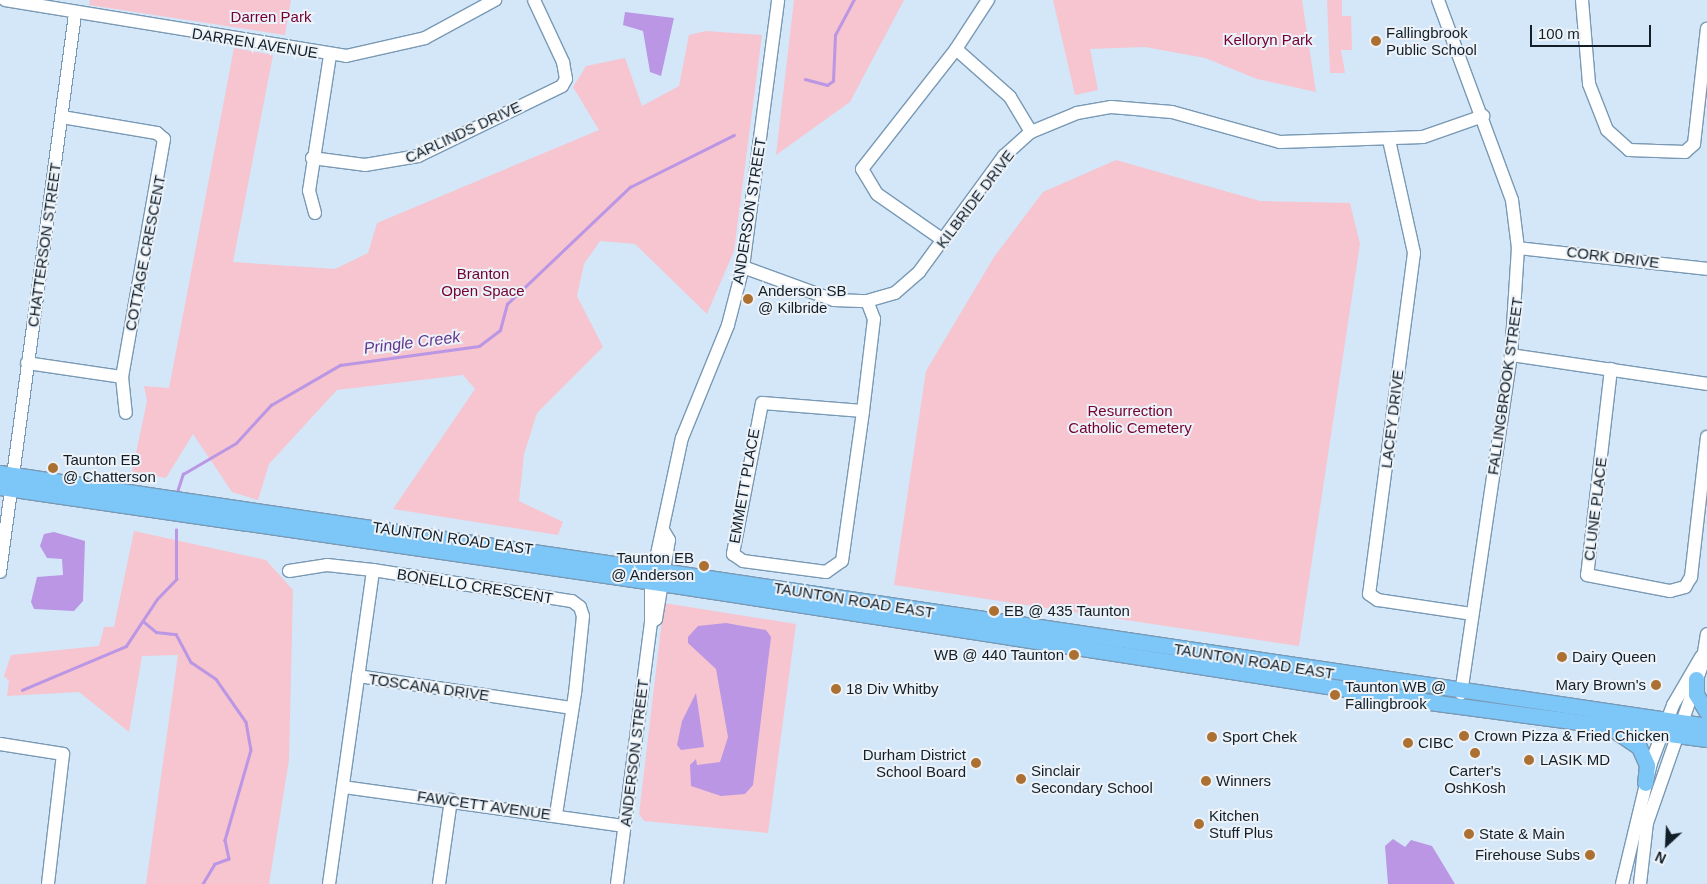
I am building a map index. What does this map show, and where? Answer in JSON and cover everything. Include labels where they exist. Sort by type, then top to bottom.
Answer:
[{"type":"main road","name":"TAUNTON ROAD EAST","points":[[5,481],[321,527],[389,545],[658,575],[1461,693],[1671,727],[1707,739]]},
{"type":"main road","name":"TAUNTON ROAD EAST","points":[[321,527],[390,529],[658,575],[1608,728],[1707,726]]},
{"type":"main road","points":[[389,545],[390,529]]},
{"type":"main road","points":[[1696,680],[1698,700],[1707,712]]},
{"type":"main road","points":[[1608,728],[1633,738],[1647,765],[1645,783]]},
{"type":"street","name":"DARREN AVENUE","points":[[3,0],[74,14],[330,55],[404,45],[495,0]]},
{"type":"street","name":"CARLINDS DRIVE","points":[[312,158],[365,165],[418,156],[562,86],[566,79],[563,62],[534,0]]},
{"type":"street","name":"ANDERSON STREET","points":[[617,884],[650,622],[656,619],[658,575],[669,540],[663,530],[682,438],[728,325],[743,267],[778,0]]},
{"type":"street","points":[[943,240],[877,194],[862,169],[956,49],[988,0]]},
{"type":"street","name":"FALLINGBROOK STREET","points":[[1438,0],[1484,116],[1512,200],[1518,248],[1511,354],[1461,693]]},
{"type":"street","points":[[1582,0],[1589,84],[1607,130],[1629,150],[1684,152],[1694,144],[1707,29]]},
{"type":"street","name":"CHATTERSON STREET","points":[[0,572],[5,481],[27,363],[62,117],[74,14]]},
{"type":"street","points":[[956,49],[1010,97],[1031,132]]},
{"type":"street","points":[[315,213],[309,190],[312,158],[330,55]]},
{"type":"street","name":"KILBRIDE DRIVE","points":[[743,267],[826,298],[867,301],[896,292],[919,272],[1004,156],[1031,132],[1077,113],[1127,107],[1172,112],[1280,142],[1388,140],[1423,137],[1484,116]]},
{"type":"street","name":"COTTAGE CRESCENT","points":[[62,117],[157,133],[164,139],[122,377]]},
{"type":"street","name":"LACEY DRIVE","points":[[1388,140],[1414,253],[1369,594],[1378,600],[1472,614]]},
{"type":"street","name":"CORK DRIVE","points":[[1518,248],[1707,270]]},
{"type":"street","name":"EMMETT PLACE","points":[[863,411],[762,403],[733,554],[743,561],[826,572],[837,568],[842,561],[863,411],[874,319],[867,301]]},
{"type":"street","points":[[1511,354],[1707,384]]},
{"type":"street","points":[[27,363],[122,377],[126,414]]},
{"type":"street","name":"CLUNE PLACE","points":[[1611,369],[1587,575],[1670,591],[1685,587],[1691,577],[1707,436]]},
{"type":"street","name":"BONELLO CRESCENT","points":[[289,571],[327,565],[373,570],[572,601],[583,616],[572,708]]},
{"type":"street","points":[[358,676],[373,570]]},
{"type":"street","points":[[1640,884],[1647,823],[1671,727],[1696,680],[1707,634]]},
{"type":"street","points":[[1622,884],[1645,783],[1701,657]]},
{"type":"street","name":"TOSCANA DRIVE","points":[[329,884],[358,676],[572,708]]},
{"type":"street","points":[[556,815],[572,708]]},
{"type":"street","points":[[0,744],[63,754],[48,884]]},
{"type":"street","name":"FAWCETT AVENUE","points":[[342,787],[451,800],[624,826]]},
{"type":"street","points":[[439,884],[451,800]]},
{"type":"green space","name":"Darren Park","points":[[90,0],[291,0],[285,35],[89,5]]},
{"type":"green space","points":[[794,0],[904,0],[850,102],[776,155]]},
{"type":"green space","name":"Kelloryn Park","points":[[1053,0],[1302,0],[1316,92],[1257,79],[1205,58],[1145,47],[1090,49],[1098,90],[1075,95]]},
{"type":"green space","points":[[1327,0],[1342,0],[1342,16],[1351,16],[1352,50],[1341,50],[1345,73],[1330,73]]},
{"type":"green space","name":"Branton Open Space","points":[[706,31],[762,35],[734,251],[707,314],[635,244],[600,241],[584,264],[577,296],[603,347],[537,413],[524,454],[519,501],[563,522],[558,535],[393,509],[475,389],[463,375],[337,390],[269,464],[258,500],[232,492],[193,434],[166,478],[132,472],[147,401],[144,386],[169,388],[234,48],[273,55],[233,262],[335,269],[368,253],[377,223],[599,130],[573,87],[586,66],[625,58],[642,106],[679,86],[689,35]]},
{"type":"green space","name":"Resurrection Catholic Cemetery","points":[[1116,160],[1260,201],[1350,203],[1360,244],[1299,646],[894,585],[926,371],[994,257],[1043,192]]},
{"type":"green space","points":[[134,531],[266,560],[293,590],[289,760],[269,884],[146,884],[178,655],[142,656],[129,732],[79,692],[7,696],[9,681],[4,676],[11,655],[99,646],[104,627],[114,627]]},
{"type":"green space","points":[[664,603],[796,624],[768,833],[644,821],[639,814]]},
{"type":"shaded area","points":[[625,12],[674,18],[661,76],[650,72],[643,31],[623,25]]},
{"type":"shaded area","points":[[54,532],[85,541],[83,601],[74,611],[34,609],[31,602],[37,577],[63,575],[62,559],[47,558],[40,546],[44,534]]},
{"type":"shaded area","points":[[726,623],[766,630],[771,637],[753,785],[745,794],[721,796],[691,786],[690,765],[696,759],[697,765],[720,762],[728,737],[716,669],[688,643],[688,637],[698,626]]},
{"type":"shaded area","points":[[696,693],[704,747],[681,750],[677,745],[682,721]]},
{"type":"shaded area","points":[[1393,839],[1405,847],[1411,840],[1432,846],[1455,884],[1388,884],[1385,846]]},
{"type":"waterway","name":"Pringle Creek","points":[[805,79],[827,85],[833,81],[835,35],[854,0]]},
{"type":"waterway","name":"Pringle Creek","points":[[177,492],[183,474],[236,443],[271,405],[340,365],[479,346],[500,330],[507,304],[630,187],[734,135]]},
{"type":"waterway","points":[[22,690],[126,646],[157,599],[176,579],[176,530]]},
{"type":"waterway","name":"Pringle Creek","points":[[143,621],[156,632],[176,634],[191,662],[216,679],[246,722],[251,750],[225,840],[229,859],[215,864],[203,884]]},
{"type":"place","name":"Fallingbrook Public School","points":[[1376,41]]},
{"type":"place","name":"Anderson SB @ Kilbride","points":[[748,299]]},
{"type":"place","name":"Taunton EB @ Chatterson","points":[[53,468]]},
{"type":"place","name":"Taunton EB @ Anderson","points":[[704,566]]},
{"type":"place","name":"EB @ 435 Taunton","points":[[994,611]]},
{"type":"place","name":"WB @ 440 Taunton","points":[[1074,655]]},
{"type":"place","name":"Dairy Queen","points":[[1562,657]]},
{"type":"place","name":"Mary Brown's","points":[[1656,685]]},
{"type":"place","name":"18 Div Whitby","points":[[836,689]]},
{"type":"place","name":"Taunton WB @ Fallingbrook","points":[[1335,695]]},
{"type":"place","name":"Crown Pizza & Fried Chicken","points":[[1464,736]]},
{"type":"place","name":"Sport Chek","points":[[1212,737]]},
{"type":"place","name":"CIBC","points":[[1408,743]]},
{"type":"place","name":"Carter's OshKosh","points":[[1475,753]]},
{"type":"place","name":"LASIK MD","points":[[1529,760]]},
{"type":"place","name":"Durham District School Board","points":[[976,763]]},
{"type":"place","name":"Sinclair Secondary School","points":[[1021,779]]},
{"type":"place","name":"Winners","points":[[1206,781]]},
{"type":"place","name":"Kitchen Stuff Plus","points":[[1199,824]]},
{"type":"place","name":"State & Main","points":[[1469,834]]},
{"type":"place","name":"Firehouse Subs","points":[[1590,855]]}]
